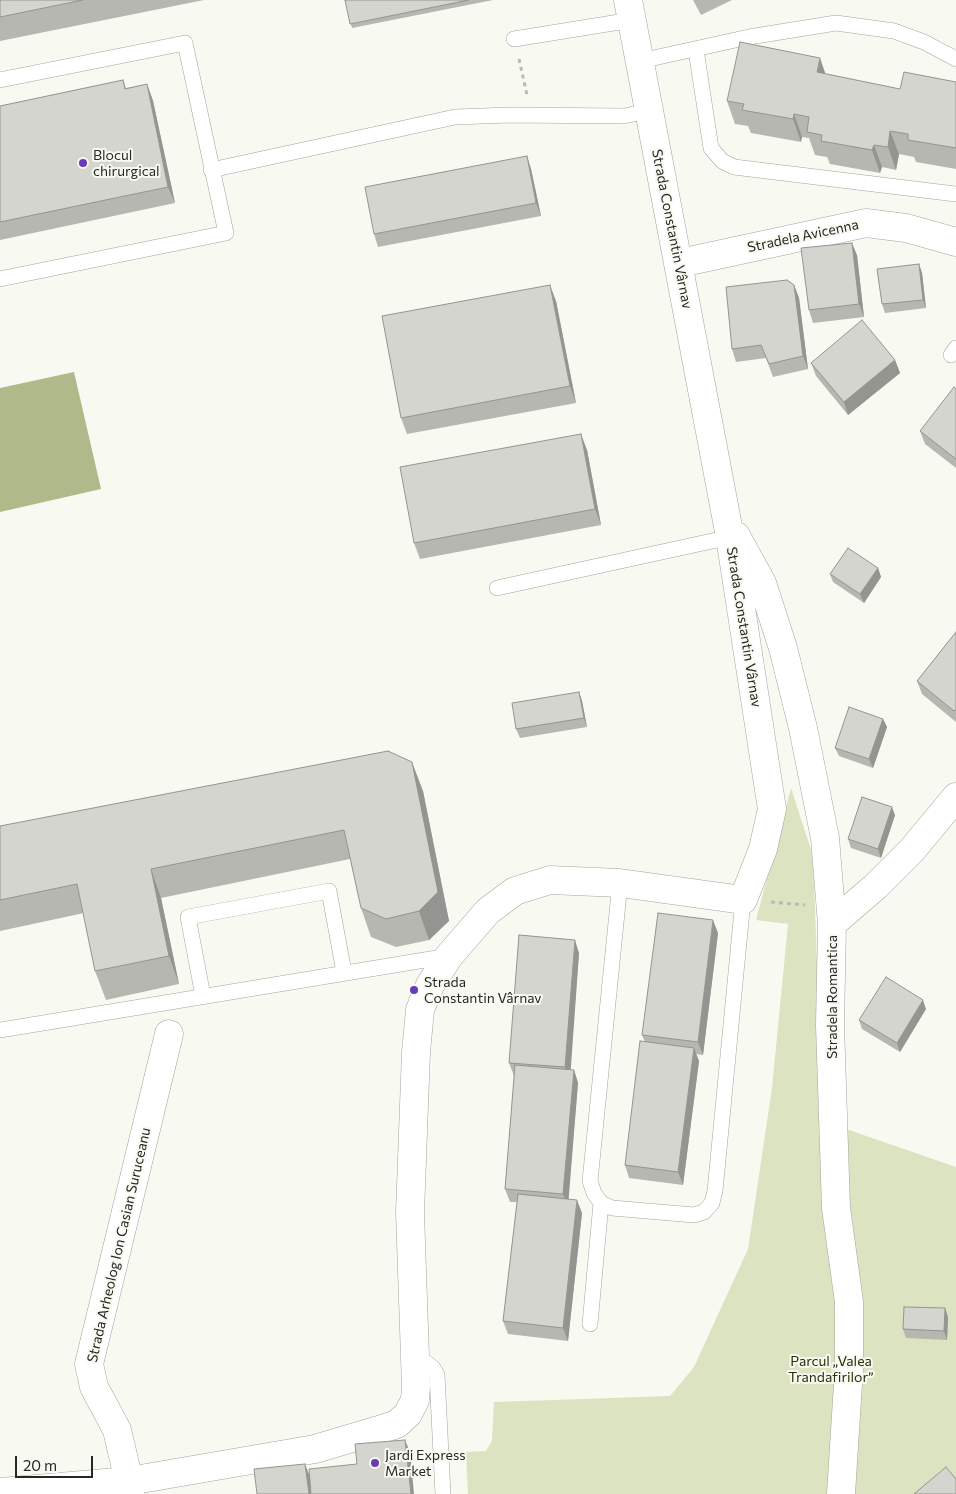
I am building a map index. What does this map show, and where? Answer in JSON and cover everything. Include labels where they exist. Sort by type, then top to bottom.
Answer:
[{"type":"street","name":"Strada Constantin Vârnav","points":[[630,10],[648,111],[680,264],[731,530],[772,808],[763,849],[743,900]]},
{"type":"street","name":"Stradela Avicenna","points":[[680,264],[866,223],[906,228],[956,242]]},
{"type":"street","name":"Stradela Romantica","points":[[731,530],[762,583],[783,648],[803,728],[825,838],[832,915],[830,1025],[836,1208],[849,1302],[849,1368],[841,1494]]},
{"type":"street","points":[[832,915],[876,886],[912,850],[956,797]]},
{"type":"street","points":[[0,1492],[130,1488],[315,1450],[397,1424],[408,1414],[415,1400],[416,1386],[410,1213],[416,1052],[420,1010],[430,985],[449,956],[488,911],[516,891],[550,880],[620,883],[743,900]]},
{"type":"street","name":"Strada Arheolog Ion Casian Suruceanu","points":[[130,1488],[118,1430],[94,1387],[89,1364],[169,1034]]},
{"type":"lane","points":[[514,39],[630,10]]},
{"type":"lane","points":[[640,61],[696,50],[749,36],[836,23],[894,31],[924,42],[956,59]]},
{"type":"lane","points":[[0,80],[185,43],[226,233],[0,279]]},
{"type":"lane","points":[[696,50],[711,148],[722,161],[734,166],[956,194]]},
{"type":"lane","points":[[211,170],[455,117],[532,115],[624,116],[648,111]]},
{"type":"lane","points":[[497,588],[731,530]]},
{"type":"lane","points":[[620,883],[590,1181],[594,1193],[601,1203],[612,1208],[694,1214],[704,1212],[712,1203],[715,1191],[743,900]]},
{"type":"lane","points":[[203,996],[188,917],[329,891],[344,972]]},
{"type":"lane","points":[[0,1030],[449,956]]},
{"type":"lane","points":[[590,1324],[601,1203]]},
{"type":"lane","points":[[414,1353],[433,1368],[437,1375],[443,1494]]},
{"type":"path","points":[[514,39],[532,115]]},
{"type":"path","points":[[743,900],[832,915]]},
{"type":"green space","name":"Parcul „Valea Trandafirilor”","points":[[791,788],[813,856],[823,1121],[956,1167],[956,1494],[468,1494],[466,1452],[486,1451],[492,1441],[494,1402],[670,1396],[694,1367],[748,1249],[772,1088],[788,924],[756,920]]},
{"type":"shaded area","points":[[74,372],[101,489],[0,512],[0,388]]},
{"type":"building","points":[[0,0],[83,0],[0,17]]},
{"type":"building","points":[[345,0],[469,0],[350,24]]},
{"type":"building","points":[[740,42],[820,58],[817,72],[900,89],[904,72],[956,82],[956,148],[908,140],[908,134],[890,131],[888,147],[874,145],[872,150],[821,141],[822,135],[807,132],[809,117],[794,114],[793,119],[742,110],[744,104],[727,101]]},
{"type":"building","name":"Blocul chirurgical","points":[[123,80],[125,89],[147,84],[168,187],[0,222],[0,106]]},
{"type":"building","points":[[527,156],[536,203],[374,234],[365,187]]},
{"type":"building","points":[[852,243],[859,304],[809,310],[801,248]]},
{"type":"building","points":[[919,264],[923,300],[882,304],[877,269]]},
{"type":"building","points":[[787,280],[794,285],[803,356],[769,364],[761,345],[732,349],[726,287]]},
{"type":"building","points":[[550,285],[570,386],[401,418],[382,316]]},
{"type":"building","points":[[862,320],[895,360],[844,402],[811,363]]},
{"type":"building","points":[[954,387],[956,389],[956,459],[920,431]]},
{"type":"building","points":[[581,434],[595,509],[414,543],[400,467]]},
{"type":"building","points":[[848,548],[878,568],[860,594],[830,574]]},
{"type":"building","points":[[956,632],[956,709],[954,711],[917,681]]},
{"type":"building","points":[[579,692],[584,718],[516,729],[512,703]]},
{"type":"building","points":[[849,707],[883,719],[869,759],[835,748]]},
{"type":"building","points":[[388,751],[412,762],[438,892],[419,911],[386,919],[361,908],[344,830],[151,869],[169,956],[95,971],[77,884],[0,900],[0,826]]},
{"type":"building","points":[[862,797],[892,807],[878,849],[848,839]]},
{"type":"building","points":[[658,913],[713,920],[698,1042],[642,1035]]},
{"type":"building","points":[[519,935],[575,940],[565,1067],[509,1063]]},
{"type":"building","points":[[886,977],[923,1000],[897,1043],[859,1020]]},
{"type":"building","points":[[640,1041],[694,1048],[678,1172],[625,1165]]},
{"type":"building","points":[[515,1065],[574,1070],[563,1194],[505,1189]]},
{"type":"building","points":[[518,1194],[577,1200],[563,1328],[503,1321]]},
{"type":"building","points":[[904,1307],[945,1308],[944,1331],[903,1329]]},
{"type":"building","points":[[405,1440],[411,1494],[311,1494],[309,1469],[357,1464],[355,1444]]},
{"type":"building","points":[[305,1464],[309,1494],[257,1494],[254,1469]]},
{"type":"building","points":[[946,1467],[956,1479],[956,1494],[914,1494]]},
{"type":"place","name":"Blocul chirurgical","points":[[83,163]]},
{"type":"place","name":"Strada Constantin Vârnav","points":[[414,990]]},
{"type":"place","name":"Jardi Express Market","points":[[375,1463]]}]
